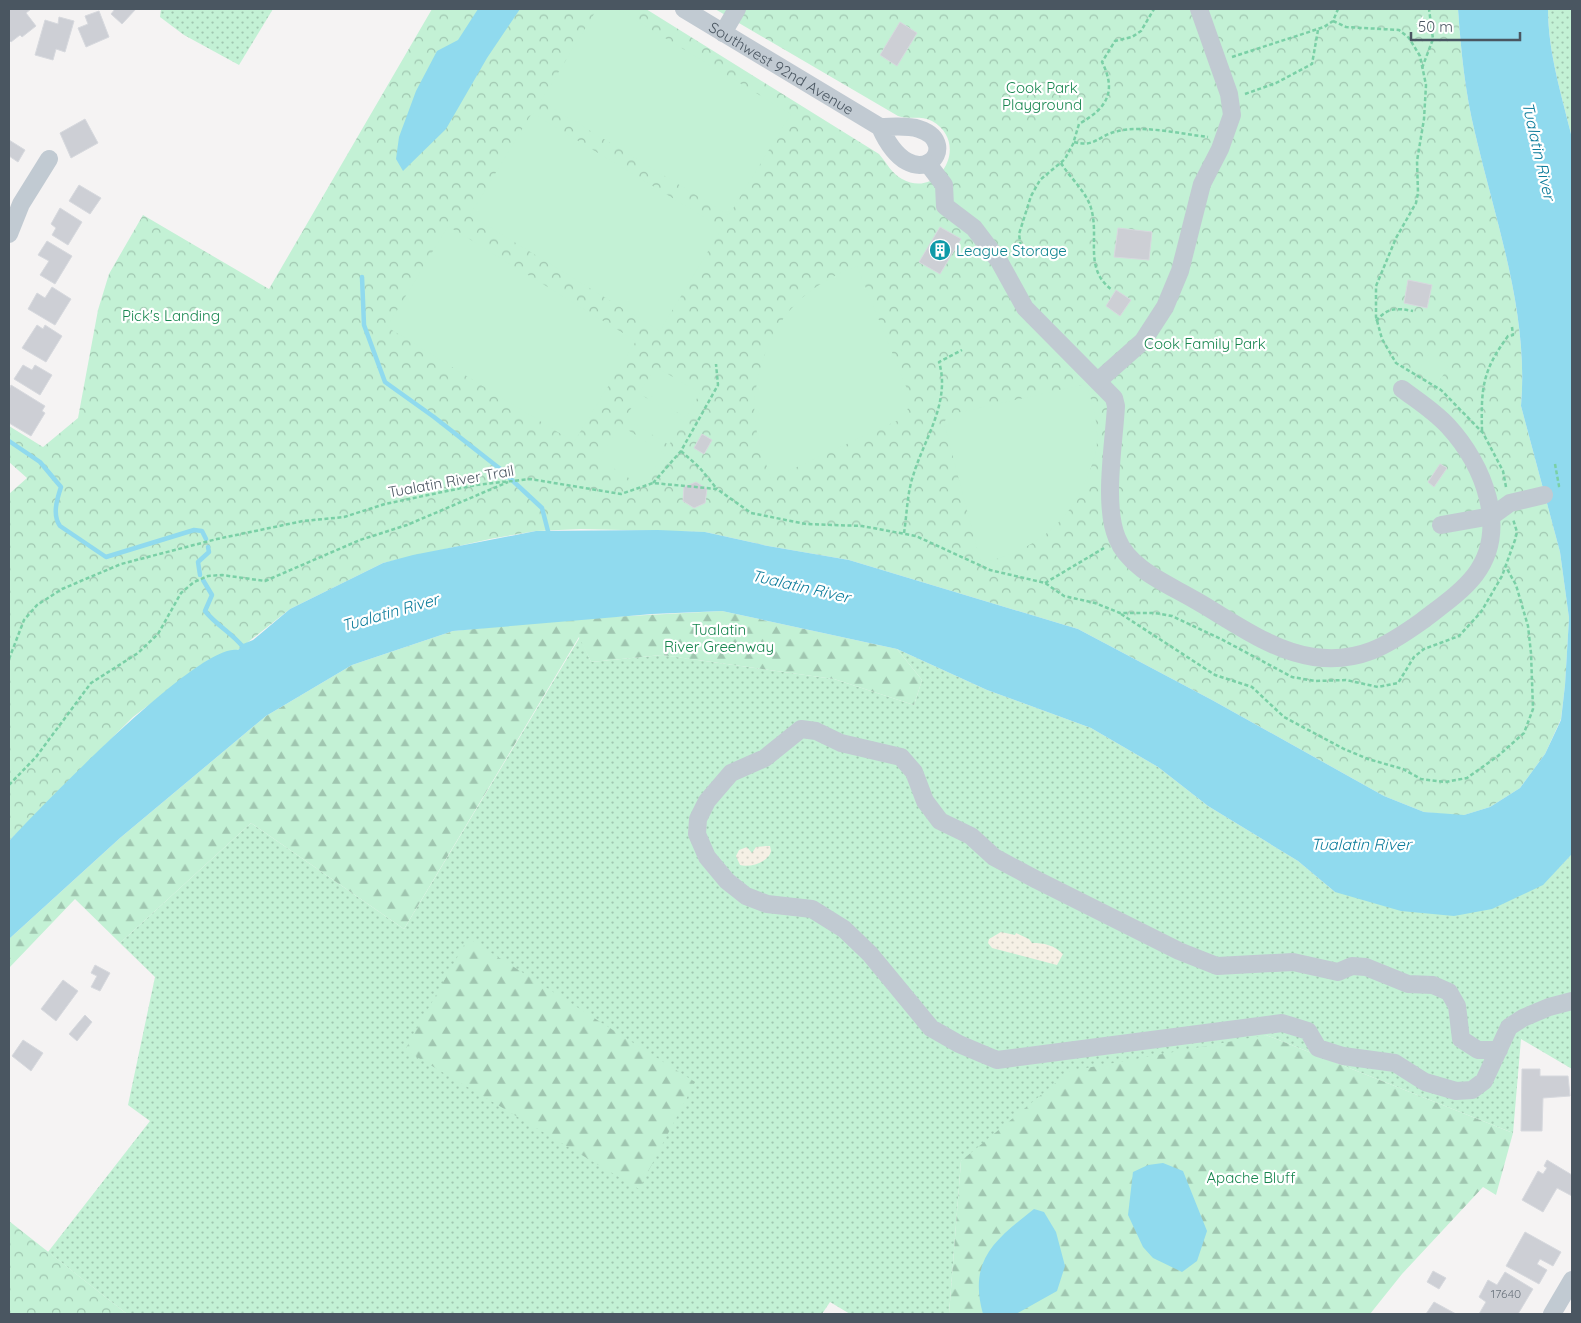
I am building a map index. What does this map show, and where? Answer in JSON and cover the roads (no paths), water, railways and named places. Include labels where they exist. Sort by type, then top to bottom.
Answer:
[{"type":"street","name":"Southwest 92nd Avenue","points":[[684,9],[880,127]]},
{"type":"street","points":[[723,33],[737,9]]},
{"type":"street","points":[[1098,381],[1143,341],[1165,307],[1180,271],[1202,184],[1224,138],[1232,115],[1230,99],[1208,29],[1199,9]]},
{"type":"street","points":[[880,127],[911,127],[926,132],[935,141],[937,147],[935,158],[928,164],[913,163],[898,156],[888,144],[880,127]]},
{"type":"street","points":[[9,234],[21,204],[49,159]]},
{"type":"street","points":[[928,164],[944,185],[945,206],[974,228],[999,261],[1025,308],[1114,398],[1116,406],[1110,497],[1111,522],[1117,540],[1129,558],[1161,580],[1274,645],[1314,657],[1344,658],[1370,653],[1405,633],[1455,595],[1475,575],[1484,560],[1493,531],[1492,516],[1483,483],[1459,439],[1436,414],[1402,389]]},
{"type":"street","points":[[1441,525],[1492,516],[1510,503],[1544,495]]},
{"type":"street","points":[[1499,1050],[1478,1050],[1461,1039],[1457,1006],[1450,992],[1434,985],[1408,984],[1366,967],[1352,966],[1338,972],[1293,962],[1217,966],[1179,952],[1028,876],[994,857],[971,836],[940,821],[925,801],[914,772],[901,757],[841,743],[816,732],[800,729],[765,758],[731,773],[707,801],[698,818],[697,834],[707,858],[727,880],[746,896],[766,904],[812,909],[844,929],[870,954],[931,1028],[959,1044],[997,1060],[1282,1023],[1308,1031],[1318,1048],[1343,1056],[1395,1063],[1425,1082],[1456,1091],[1472,1090],[1484,1081],[1499,1050],[1509,1027],[1523,1018],[1549,1007],[1572,1001]]},
{"type":"street","points":[[1552,1314],[1572,1280]]},
{"type":"water","points":[[478,9],[520,9],[487,58],[446,129],[403,171],[396,159],[399,137],[416,91],[437,51],[458,40]]},
{"type":"water","name":"Tualatin River","points":[[1458,9],[1548,9],[1550,42],[1572,138],[1572,854],[1543,885],[1492,909],[1454,916],[1401,911],[1335,892],[1298,861],[1208,806],[1158,767],[1091,728],[987,690],[897,649],[722,611],[652,614],[453,631],[352,665],[266,716],[120,838],[9,939],[9,841],[121,730],[191,671],[219,654],[238,650],[241,647],[237,642],[243,644],[253,640],[290,609],[383,563],[413,555],[536,531],[658,530],[705,532],[768,546],[849,560],[1078,629],[1212,700],[1384,796],[1424,812],[1464,815],[1490,807],[1520,788],[1545,754],[1561,720],[1569,618],[1560,552],[1521,406],[1522,371],[1515,302],[1509,268],[1472,118],[1464,71]]},
{"type":"water","points":[[1163,1163],[1183,1171],[1207,1231],[1197,1261],[1182,1272],[1153,1258],[1143,1247],[1128,1215],[1133,1172],[1148,1165]]},
{"type":"water","points":[[1034,1209],[1044,1212],[1056,1232],[1065,1266],[1057,1291],[1016,1314],[983,1314],[979,1295],[979,1279],[982,1265],[988,1253],[1007,1231]]},
{"type":"waterway","points":[[362,277],[364,325],[385,382],[434,417],[499,468],[542,508],[549,535]]},
{"type":"waterway","points":[[9,441],[40,462],[61,487],[56,512],[60,526],[106,557],[194,530],[202,531],[206,539]]},
{"type":"waterway","points":[[200,575],[198,562],[209,552],[208,547]]},
{"type":"waterway","points":[[203,580],[212,595],[205,611],[243,647]]},
{"type":"place","name":"League Storage","points":[[940,250]]},
{"type":"park label","name":"Cook Park Playground","points":[[1042,96]]},
{"type":"park label","name":"Pick's Landing","points":[[171,315]]},
{"type":"park label","name":"Cook Family Park","points":[[1205,343]]},
{"type":"park label","name":"Tualatin River Greenway","points":[[719,638]]},
{"type":"park label","name":"Apache Bluff","points":[[1251,1177]]}]
